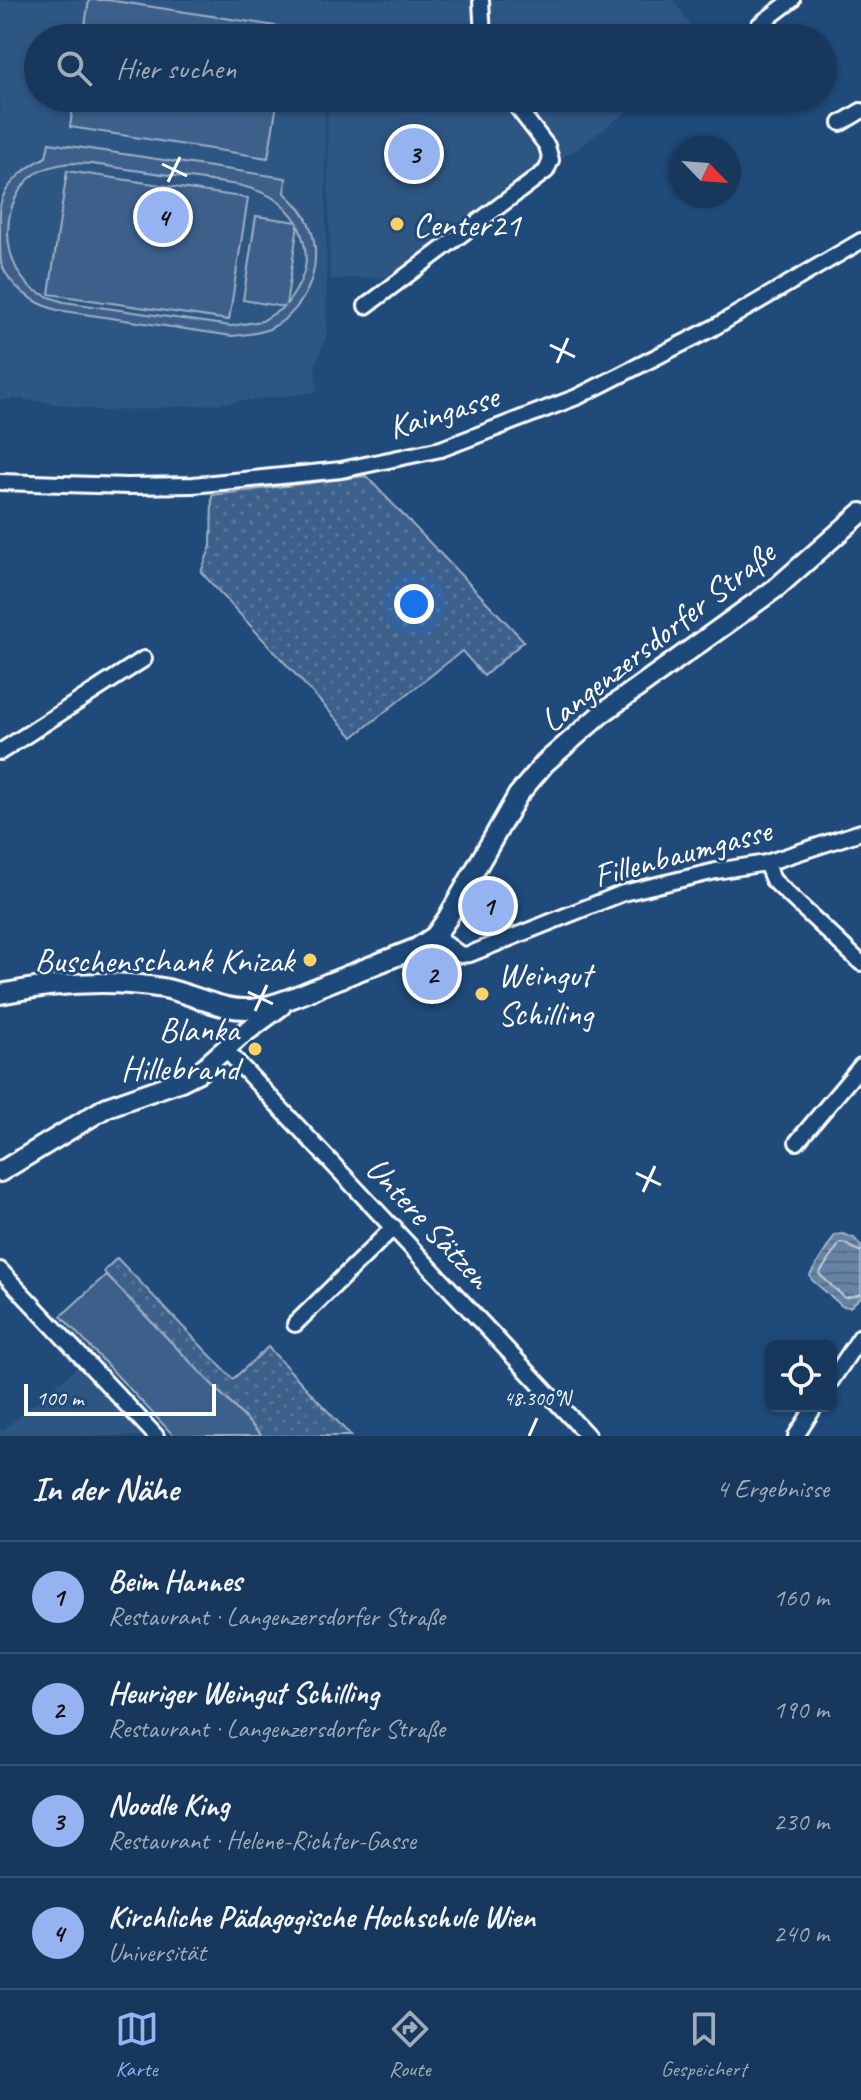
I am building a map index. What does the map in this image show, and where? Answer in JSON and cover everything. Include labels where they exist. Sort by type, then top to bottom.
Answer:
[{"type":"main road","name":"Langenzersdorfer Straße","points":[[0,994],[83,983],[146,986],[168,989],[231,1009],[257,1009],[417,948],[435,936],[447,919],[518,795],[545,763],[601,714],[776,588],[861,513]]},
{"type":"main road","name":"Langenzersdorfer Straße","points":[[0,1172],[107,1107],[189,1078],[296,996]]},
{"type":"main road","points":[[231,1009],[238,1023],[232,1043]]},
{"type":"street","points":[[481,0],[482,24]]},
{"type":"street","points":[[760,24],[792,0]]},
{"type":"street","points":[[841,123],[861,111]]},
{"type":"street","points":[[366,306],[546,171],[551,155],[521,112]]},
{"type":"street","name":"Kaingasse","points":[[0,482],[193,485],[341,470],[441,449],[577,397],[713,328],[861,241]]},
{"type":"street","points":[[0,752],[144,659]]},
{"type":"street","name":"Fillenbaumgasse","points":[[435,936],[461,955],[470,954],[623,893],[716,871],[766,863],[861,832]]},
{"type":"street","points":[[766,863],[773,880],[861,963]]},
{"type":"street","name":"Untere Sätzen","points":[[232,1043],[394,1227],[588,1436]]},
{"type":"street","points":[[797,1142],[861,1066]]},
{"type":"street","points":[[295,1324],[394,1227]]},
{"type":"street","points":[[0,1270],[156,1436]]},
{"type":"street","points":[[837,1372],[861,1336]]},
{"type":"street","points":[[796,1436],[811,1412]]},
{"type":"shaded area","points":[[0,0],[673,0],[690,24],[325,24],[325,17],[325,24],[24,24],[24,112],[325,112],[327,335],[316,362],[317,392],[207,405],[105,411],[20,399],[0,400]]},
{"type":"shaded area","points":[[89,0],[108,0],[263,24],[85,24]]},
{"type":"shaded area","points":[[72,112],[276,112],[268,158],[70,127]]},
{"type":"shaded area","name":"Center21","points":[[327,112],[626,112],[575,151],[536,171],[393,277],[330,279]]},
{"type":"shaded area","points":[[49,143],[286,178],[285,193],[305,216],[315,248],[315,264],[304,295],[295,309],[269,329],[232,336],[57,310],[39,303],[16,287],[1,263],[0,206],[12,183],[46,157]],"holes":[[[70,163],[238,185],[264,193],[279,202],[297,222],[256,216],[243,300],[284,307],[262,321],[231,326],[64,302],[34,290],[20,275],[13,261],[9,245],[10,214],[15,199],[35,174]],[[298,225],[305,247],[305,267],[299,285],[286,305]]]},
{"type":"shaded area","points":[[67,171],[248,198],[229,320],[49,294]]},
{"type":"shaded area","points":[[366,476],[524,641],[484,676],[462,651],[353,737],[201,572],[211,546],[212,495]]},
{"type":"shaded area","points":[[117,1258],[233,1379],[268,1347],[351,1436],[262,1436],[106,1275],[104,1271]]},
{"type":"shaded area","points":[[106,1275],[262,1436],[174,1436],[61,1316]]},
{"type":"shaded area","points":[[80,1365],[147,1436],[0,1436],[0,1429],[2,1431]]},
{"type":"water","points":[[835,1235],[854,1238],[861,1246],[861,1297],[850,1307],[842,1306],[810,1275]]},
{"type":"place","name":"Noodle King","points":[[414,154]]},
{"type":"place","name":"Kirchliche Pädagogische Hochschule Wien","points":[[163,217]]},
{"type":"place","name":"Center21","points":[[397,224]]},
{"type":"place","name":"Beim Hannes","points":[[488,906]]},
{"type":"place","name":"Buschenschank Knizak","points":[[310,960]]},
{"type":"place","name":"Heuriger Weingut Schilling","points":[[432,974]]},
{"type":"place","name":"Weingut Schilling","points":[[482,994]]},
{"type":"place","name":"Blanka Hillebrand","points":[[255,1049]]}]
